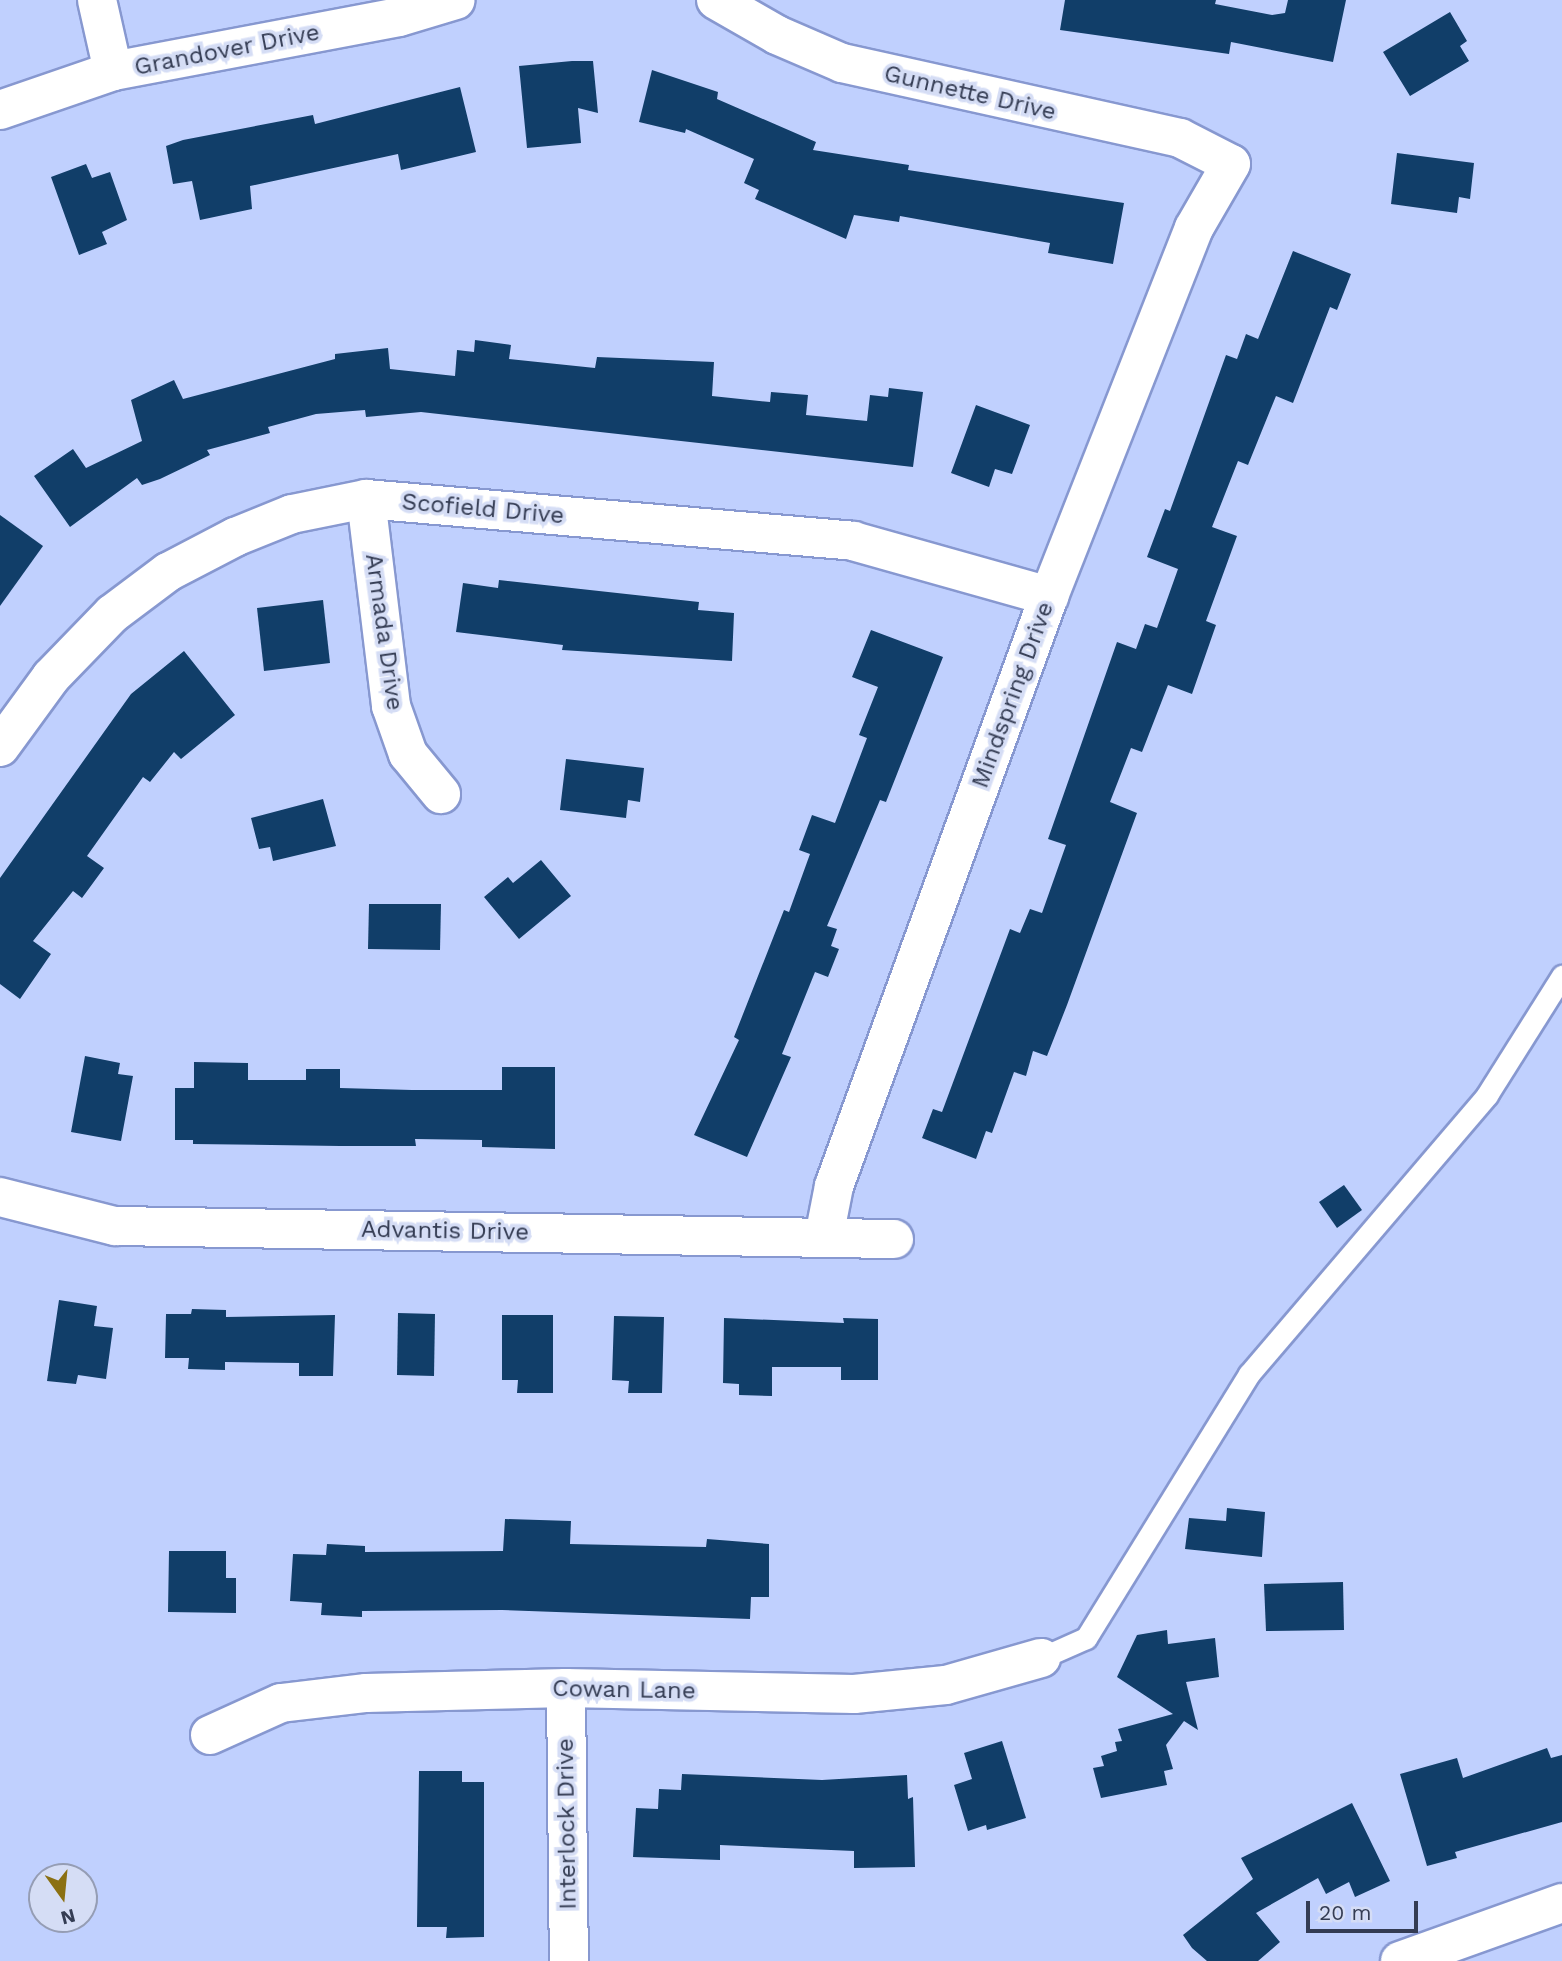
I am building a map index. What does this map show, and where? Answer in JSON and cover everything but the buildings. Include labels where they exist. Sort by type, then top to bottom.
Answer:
[{"type":"street","points":[[97,0],[113,71]]},
{"type":"street","name":"Grandover Drive","points":[[0,110],[113,71],[399,17],[456,0]]},
{"type":"street","name":"Gunnette Drive","points":[[716,0],[777,35],[842,63],[1180,138],[1231,164]]},
{"type":"street","name":"Mindspring Drive","points":[[824,1237],[834,1186],[1049,596],[1194,228],[1231,164]]},
{"type":"street","name":"Scofield Drive","points":[[0,747],[51,677],[112,614],[167,572],[235,537],[292,514],[366,499],[853,541],[1049,596]]},
{"type":"street","name":"Armada Drive","points":[[366,499],[391,706],[408,754],[441,794]]},
{"type":"street","name":"Advantis Drive","points":[[0,1197],[115,1226],[894,1239]]},
{"type":"street","name":"Cowan Lane","points":[[210,1735],[281,1703],[366,1693],[566,1688],[854,1694],[946,1685],[1041,1658]]},
{"type":"street","name":"Interlock Drive","points":[[566,1688],[569,1961]]},
{"type":"street","points":[[1400,1961],[1562,1903]]},
{"type":"lane","points":[[1041,1658],[1086,1638],[1249,1374],[1487,1095],[1562,976]]}]
